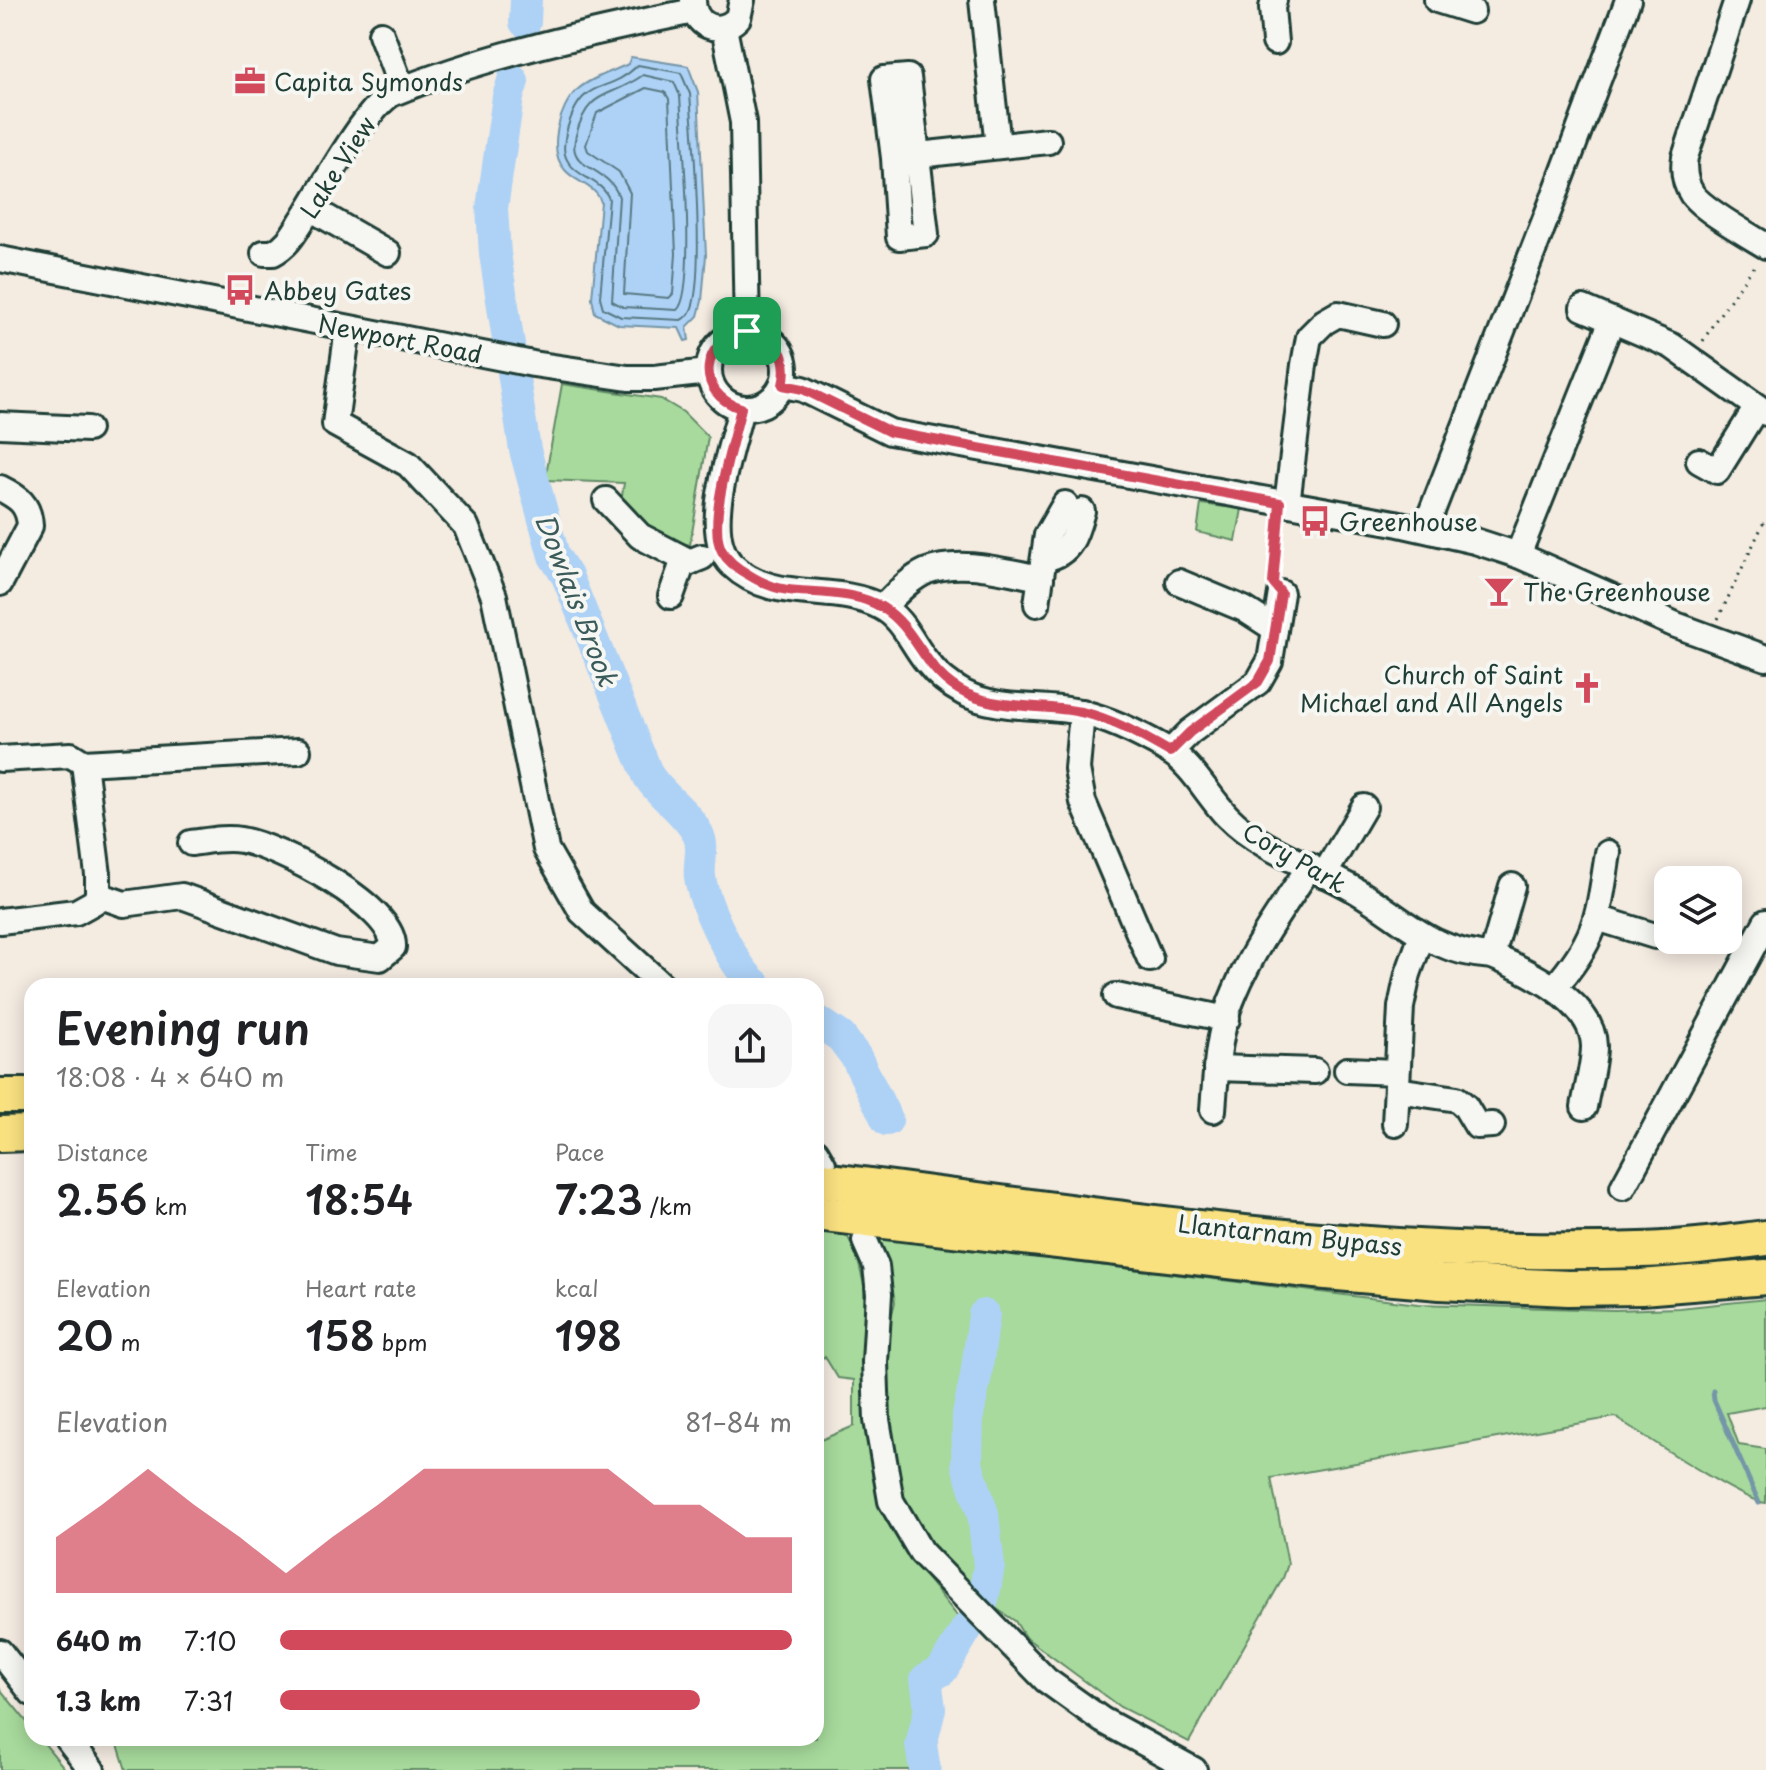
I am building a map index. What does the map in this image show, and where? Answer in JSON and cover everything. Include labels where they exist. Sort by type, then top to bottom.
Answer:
[{"type":"highway","points":[[0,1096],[24,1096]]},
{"type":"highway","points":[[0,1134],[24,1133]]},
{"type":"highway","name":"Llantarnam Bypass","points":[[824,1166],[1318,1239],[1443,1248],[1642,1250],[1766,1238]]},
{"type":"highway","name":"Llantarnam Bypass","points":[[824,1214],[1315,1271],[1440,1282],[1568,1288],[1641,1287],[1766,1277]]},
{"type":"street","points":[[693,5],[698,19],[705,25],[724,28],[738,18],[744,0]]},
{"type":"street","points":[[982,0],[998,146]]},
{"type":"street","points":[[1274,0],[1275,42]]},
{"type":"street","points":[[1437,0],[1472,11]]},
{"type":"street","points":[[1425,529],[1628,0]]},
{"type":"street","points":[[1737,0],[1683,169],[1685,181],[1695,199],[1762,254]]},
{"type":"street","name":"Lake View","points":[[264,253],[273,253],[282,248],[383,99],[402,89],[501,58],[693,5]]},
{"type":"street","points":[[724,28],[743,122],[747,331]]},
{"type":"street","points":[[381,34],[402,89]]},
{"type":"street","points":[[905,157],[1048,141]]},
{"type":"street","points":[[310,208],[388,253]]},
{"type":"street","name":"Newport Road","points":[[0,259],[533,364],[628,378],[709,372]]},
{"type":"street","points":[[1583,308],[1672,346],[1762,410],[1717,471],[1699,461]]},
{"type":"street","points":[[1283,504],[1309,337],[1324,322],[1338,314],[1383,324]]},
{"type":"street","points":[[1518,555],[1612,320]]},
{"type":"street","points":[[348,328],[335,424],[408,464],[466,526],[494,596],[546,849],[582,912],[654,978]]},
{"type":"street","points":[[747,331],[771,339],[785,360],[786,372],[776,396],[754,408],[741,408],[722,399],[715,391],[709,372],[715,348],[735,333],[747,331]]},
{"type":"street","points":[[783,385],[803,389],[890,432],[1425,529],[1518,555],[1709,637],[1766,658]]},
{"type":"street","points":[[741,408],[716,518],[721,549],[733,565],[774,589],[844,595],[883,607],[904,585],[928,571],[957,566],[1044,568]]},
{"type":"street","points":[[0,425],[88,429]]},
{"type":"street","points":[[0,488],[26,505],[30,526],[0,583]]},
{"type":"street","points":[[606,500],[640,536],[690,562]]},
{"type":"street","points":[[1037,604],[1044,568],[1069,546],[1073,508]]},
{"type":"street","points":[[671,596],[682,565],[721,549]]},
{"type":"street","points":[[1179,582],[1244,609],[1275,629]]},
{"type":"street","points":[[1170,752],[1190,732],[1258,682],[1270,661],[1281,593]]},
{"type":"street","name":"Cory Park","points":[[883,607],[905,629],[926,661],[944,681],[965,693],[989,702],[1082,712],[1130,730],[1170,752],[1211,794],[1226,815],[1254,838],[1345,884],[1422,935],[1465,954],[1492,956],[1517,966],[1554,988],[1588,1024],[1594,1045],[1584,1107]]},
{"type":"street","points":[[1082,712],[1077,769],[1083,802],[1150,959]]},
{"type":"street","points":[[0,759],[71,755],[84,763],[298,751]]},
{"type":"street","points":[[0,921],[76,912],[94,902],[98,895],[84,763]]},
{"type":"street","points":[[1213,1110],[1220,1039],[1232,996],[1274,919],[1317,870],[1364,807]]},
{"type":"street","points":[[98,895],[124,904],[182,896],[336,952],[380,958],[393,947],[393,937],[385,925],[357,898],[313,868],[279,852],[241,840],[191,843]]},
{"type":"street","points":[[1554,988],[1576,963],[1593,934],[1608,853]]},
{"type":"street","points":[[1492,956],[1512,886]]},
{"type":"street","points":[[1597,918],[1654,936]]},
{"type":"street","points":[[1623,1187],[1766,922]]},
{"type":"street","points":[[1395,1124],[1401,1007],[1408,974],[1422,935]]},
{"type":"street","points":[[1116,996],[1227,1019]]},
{"type":"street","points":[[1216,1068],[1315,1071]]},
{"type":"street","points":[[1347,1070],[1396,1081],[1424,1093],[1457,1099],[1477,1126],[1492,1125]]},
{"type":"street","points":[[865,1241],[876,1266],[879,1294],[875,1362],[877,1420],[891,1501],[921,1552],[1046,1680],[1102,1720],[1194,1770]]},
{"type":"street","points":[[0,1652],[24,1683]]},
{"type":"street","points":[[73,1746],[92,1770]]},
{"type":"path","points":[[1693,361],[1715,321],[1762,254]]},
{"type":"path","points":[[1281,593],[1273,583],[1283,504]]},
{"type":"path","points":[[1709,637],[1763,524],[1766,526]]},
{"type":"green space","points":[[562,384],[661,399],[683,412],[708,437],[690,545],[654,536],[621,502],[624,483],[545,480]]},
{"type":"green space","points":[[1201,504],[1242,509],[1236,541],[1197,532]]},
{"type":"green space","points":[[824,1231],[846,1234],[856,1252],[864,1285],[865,1355],[886,1516],[917,1566],[967,1628],[942,1670],[926,1679],[930,1709],[921,1745],[925,1770],[126,1770],[118,1746],[824,1746],[824,1439],[854,1426],[854,1380],[838,1378],[825,1357]]},
{"type":"green space","points":[[871,1237],[1418,1304],[1614,1310],[1679,1308],[1766,1299],[1766,1406],[1727,1413],[1739,1445],[1766,1449],[1766,1503],[1715,1480],[1615,1417],[1271,1478],[1288,1564],[1283,1578],[1189,1742],[1120,1707],[1025,1637],[1015,1621],[947,1571],[905,1501],[888,1442],[883,1377],[887,1335],[895,1302],[884,1258]]},
{"type":"green space","points":[[0,1689],[24,1718],[24,1746],[46,1746],[66,1770],[0,1770]]},
{"type":"water","points":[[631,57],[688,66],[698,92],[706,255],[702,301],[698,316],[687,327],[689,340],[685,341],[679,328],[619,325],[595,313],[592,298],[601,202],[595,192],[565,170],[557,152],[561,117],[571,97],[588,82],[628,64]]},
{"type":"waterway","name":"Dowlais Brook","points":[[525,22],[526,0]]},
{"type":"waterway","name":"Dowlais Brook","points":[[513,81],[492,208],[495,254],[525,450],[554,556],[567,576],[649,777],[698,834],[701,845],[700,877],[707,903],[721,936],[748,978]]},
{"type":"waterway","name":"Dowlais Brook","points":[[824,1025],[841,1037],[856,1057],[887,1120]]},
{"type":"waterway","name":"Dowlais Brook","points":[[983,1600],[989,1566],[983,1514],[967,1464],[968,1415],[984,1315]]},
{"type":"waterway","points":[[1713,1391],[1714,1400],[1759,1503]]},
{"type":"waterway","name":"Dowlais Brook","points":[[925,1770],[921,1745],[930,1709],[926,1679],[942,1670],[967,1628]]},
{"type":"place","name":"Capita Symonds","points":[[250,81]]},
{"type":"place","name":"Abbey Gates","points":[[240,290]]},
{"type":"place","name":"Greenhouse","points":[[1315,521]]},
{"type":"place","name":"The Greenhouse","points":[[1499,591]]},
{"type":"place","name":"Church of Saint Michael and All Angels","points":[[1587,688]]},
{"type":"route","points":[[747,331],[771,339],[779,348],[785,360],[783,385],[803,389],[890,432],[1280,503],[1273,583],[1281,593],[1270,661],[1258,682],[1190,732],[1170,752],[1130,730],[1082,712],[989,702],[965,693],[944,681],[926,661],[905,629],[883,607],[844,595],[774,589],[733,565],[721,549],[716,518],[741,408],[722,399],[715,391],[709,372],[715,348],[735,333],[747,331]]}]
